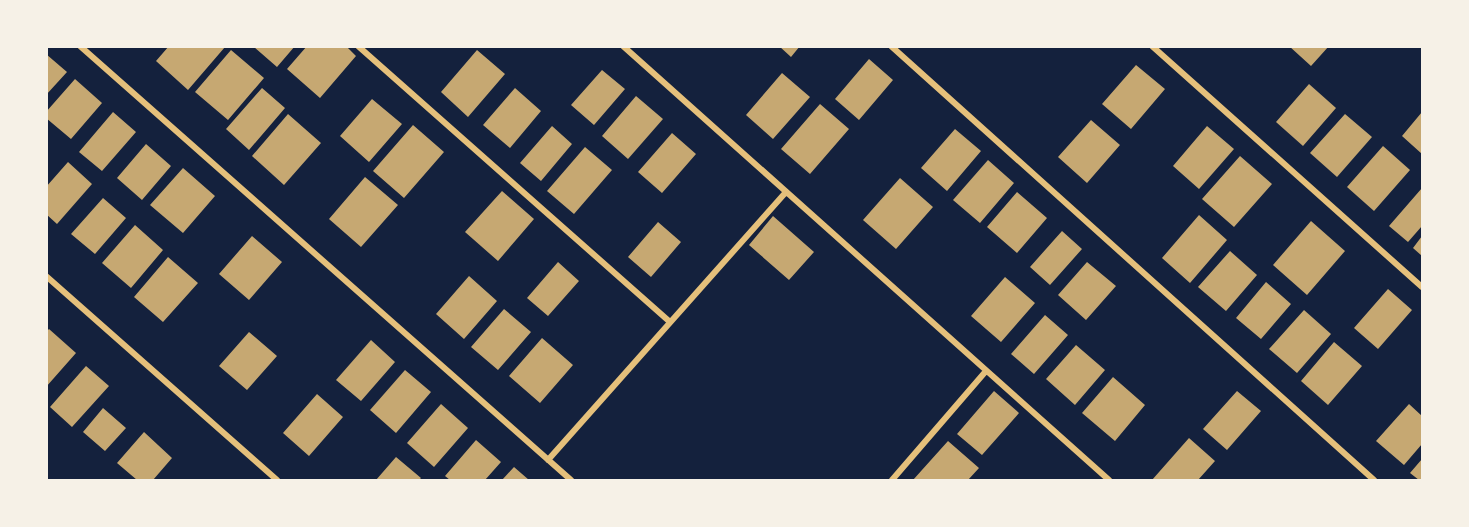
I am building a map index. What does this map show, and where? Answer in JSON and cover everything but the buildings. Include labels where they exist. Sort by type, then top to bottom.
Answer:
[{"type":"street","points":[[80,46],[571,480]]},
{"type":"street","points":[[358,46],[670,322]]},
{"type":"street","points":[[623,46],[1109,480]]},
{"type":"street","points":[[891,46],[1374,480]]},
{"type":"street","points":[[1152,46],[1422,287]]},
{"type":"street","points":[[548,460],[786,192]]},
{"type":"street","points":[[46,276],[277,480]]},
{"type":"street","points":[[892,480],[986,371]]}]
